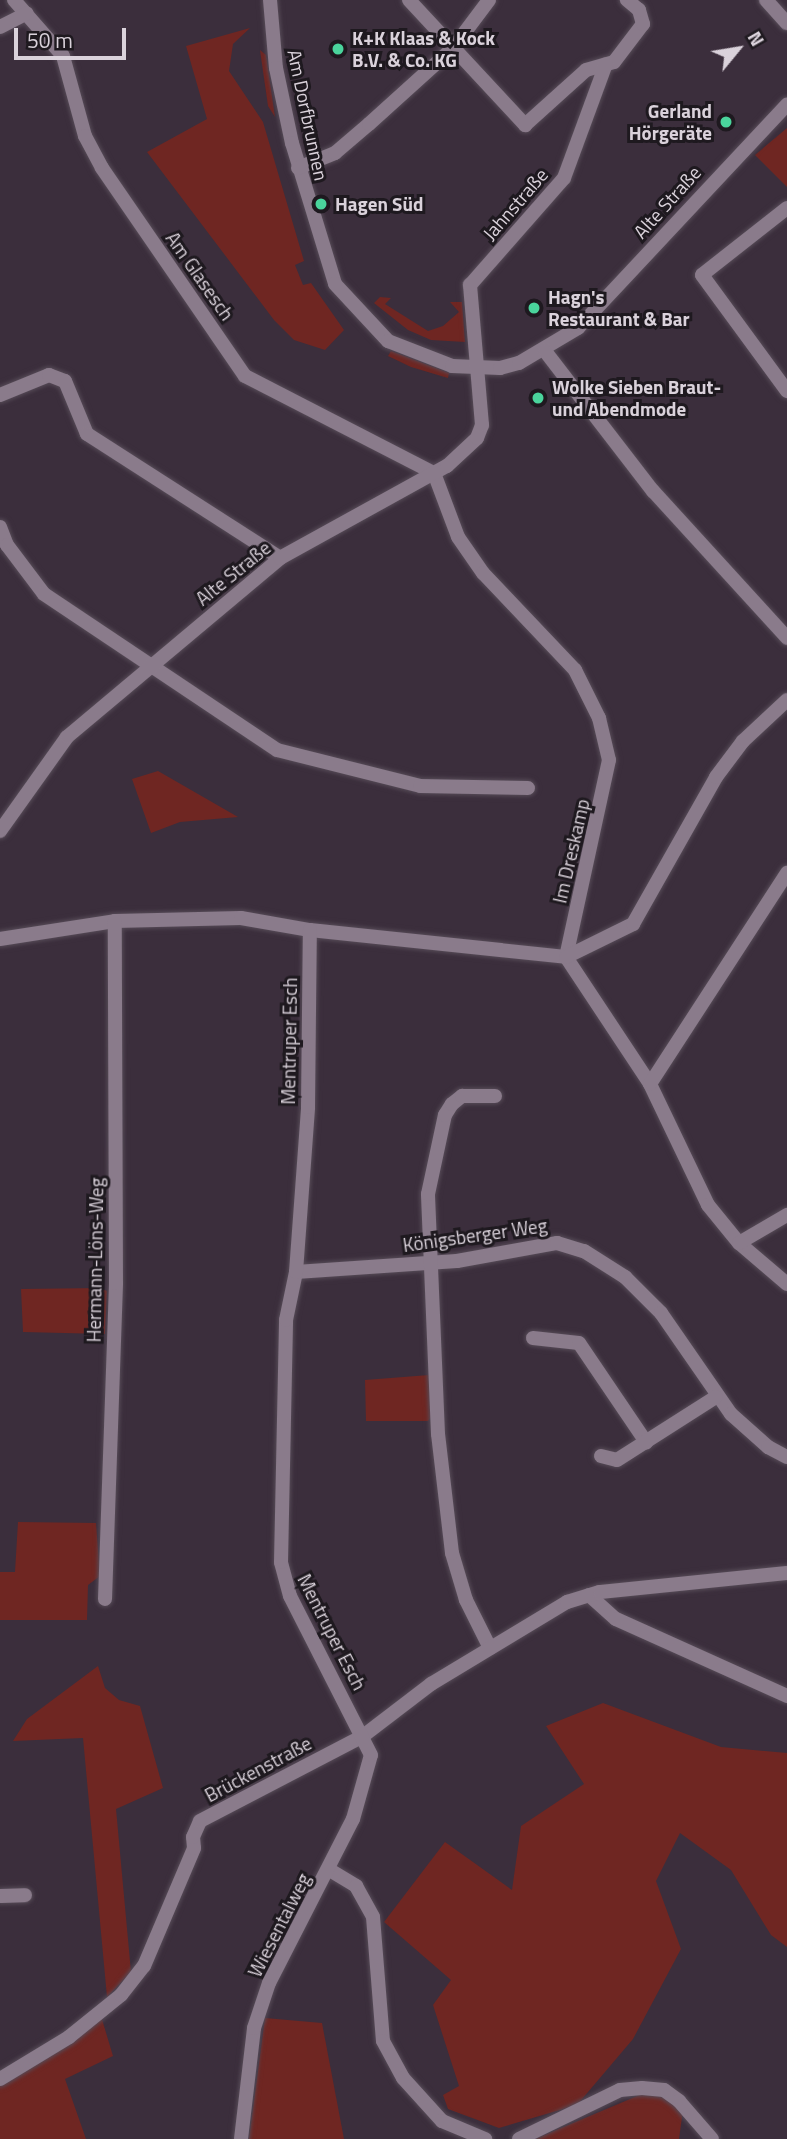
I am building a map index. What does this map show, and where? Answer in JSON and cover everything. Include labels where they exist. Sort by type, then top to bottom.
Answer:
[{"type":"street","name":"Am Glasesch","points":[[14,0],[63,56],[85,136],[102,168],[245,376],[435,473]]},
{"type":"street","name":"Am Dorfbrunnen","points":[[270,0],[276,68],[298,168],[328,270],[345,299],[388,341],[415,355],[477,369],[509,366],[545,351]]},
{"type":"street","points":[[410,0],[525,125],[586,69],[606,64]]},
{"type":"street","points":[[298,168],[335,153],[453,48],[489,0]]},
{"type":"street","points":[[767,0],[787,23]]},
{"type":"street","name":"Jahnstraße","points":[[477,369],[470,285],[564,178],[606,64],[614,62],[643,24],[639,10],[630,1]]},
{"type":"street","points":[[0,27],[27,13]]},
{"type":"street","name":"Alte Straße","points":[[545,351],[597,311],[673,222],[787,105]]},
{"type":"street","points":[[787,208],[702,275],[787,391]]},
{"type":"street","points":[[545,351],[653,491],[787,638]]},
{"type":"street","name":"Alte Straße","points":[[0,831],[67,737],[280,558],[435,473],[477,438],[482,425],[477,369]]},
{"type":"street","points":[[0,395],[49,375],[65,381],[87,434],[280,558]]},
{"type":"street","name":"Im Dreskamp","points":[[435,473],[458,537],[483,573],[575,670],[599,718],[609,760],[566,957]]},
{"type":"street","points":[[0,527],[7,545],[44,594],[277,750],[420,786],[528,788]]},
{"type":"street","points":[[0,939],[115,921],[242,918],[310,930],[566,957],[633,924],[716,777],[743,741],[787,700]]},
{"type":"street","points":[[650,1084],[787,873]]},
{"type":"street","name":"Hermann-Löns-Weg","points":[[105,1599],[116,1283],[115,921]]},
{"type":"street","name":"Mentruper Esch","points":[[310,930],[308,1107],[296,1272],[286,1320],[283,1581],[363,1736]]},
{"type":"street","points":[[566,957],[650,1084],[708,1205],[738,1243],[787,1284]]},
{"type":"street","points":[[490,1648],[466,1600],[453,1553],[438,1434],[428,1264],[428,1194],[445,1115],[462,1097],[495,1096]]},
{"type":"street","points":[[738,1243],[787,1214]]},
{"type":"street","name":"Königsberger Weg","points":[[296,1272],[428,1264],[557,1242],[584,1251],[625,1277],[661,1313],[716,1396],[768,1447],[787,1457]]},
{"type":"street","points":[[533,1338],[579,1343],[646,1442]]},
{"type":"street","points":[[601,1456],[617,1460],[716,1396]]},
{"type":"street","name":"Brückenstraße","points":[[0,2079],[69,2037],[121,1995],[144,1966],[194,1847],[193,1837],[200,1821],[363,1736],[431,1684],[567,1602],[589,1595],[787,1573]]},
{"type":"street","points":[[589,1595],[616,1619],[787,1696]]},
{"type":"street","name":"Wiesentalweg","points":[[241,2139],[254,2028],[270,1983],[328,1869],[362,1792],[371,1755],[363,1736]]},
{"type":"street","points":[[328,1869],[356,1886],[373,1917],[383,2041],[403,2078],[442,2121],[485,2139]]},
{"type":"street","points":[[0,1896],[25,1895]]},
{"type":"street","points":[[519,2139],[620,2090],[642,2088],[664,2090],[680,2101],[712,2139]]},
{"type":"shaded area","points":[[250,28],[233,44],[229,71],[263,122],[304,261],[295,265],[303,285],[311,283],[344,330],[325,350],[294,340],[274,320],[147,152],[207,119],[186,46]]},
{"type":"shaded area","points":[[260,50],[266,55],[275,117],[268,106]]},
{"type":"shaded area","points":[[787,128],[787,187],[755,155]]},
{"type":"shaded area","points":[[380,297],[391,298],[385,304],[428,331],[443,326],[459,312],[450,302],[462,302],[465,342],[431,340],[408,330],[374,303]]},
{"type":"shaded area","points":[[391,351],[449,373],[448,378],[411,367],[388,356]]},
{"type":"shaded area","points":[[158,771],[238,817],[180,822],[151,833],[132,779]]},
{"type":"shaded area","points":[[100,1288],[107,1291],[105,1334],[23,1332],[21,1289]]},
{"type":"shaded area","points":[[429,1375],[433,1415],[428,1421],[366,1421],[365,1380]]},
{"type":"shaded area","points":[[18,1522],[96,1523],[100,1576],[88,1585],[87,1620],[0,1620],[0,1572],[15,1572]]},
{"type":"shaded area","points":[[98,1666],[105,1688],[119,1700],[140,1706],[163,1788],[116,1809],[131,1972],[107,1997],[83,1738],[13,1741],[27,1719]]},
{"type":"shaded area","points":[[603,1703],[721,1747],[787,1753],[787,1947],[771,1935],[731,1870],[680,1833],[656,1881],[681,1949],[633,2039],[577,2105],[499,2128],[448,2109],[443,2095],[459,2086],[433,2005],[451,1980],[384,1922],[445,1842],[512,1890],[521,1826],[584,1784],[546,1726]]},
{"type":"shaded area","points":[[101,2016],[113,2056],[65,2079],[86,2139],[0,2139],[0,2084]]},
{"type":"shaded area","points":[[265,2018],[322,2023],[344,2139],[249,2139]]},
{"type":"shaded area","points":[[642,2094],[663,2095],[683,2110],[679,2139],[535,2139]]},
{"type":"place","name":"K+K Klaas & Kock B.V. & Co. KG","points":[[338,49]]},
{"type":"place","name":"Gerland Hörgeräte","points":[[726,122]]},
{"type":"place","name":"Hagen Süd","points":[[321,204]]},
{"type":"place","name":"Hagn's Restaurant & Bar","points":[[534,308]]},
{"type":"place","name":"Wolke Sieben Braut- und Abendmode","points":[[538,398]]}]
